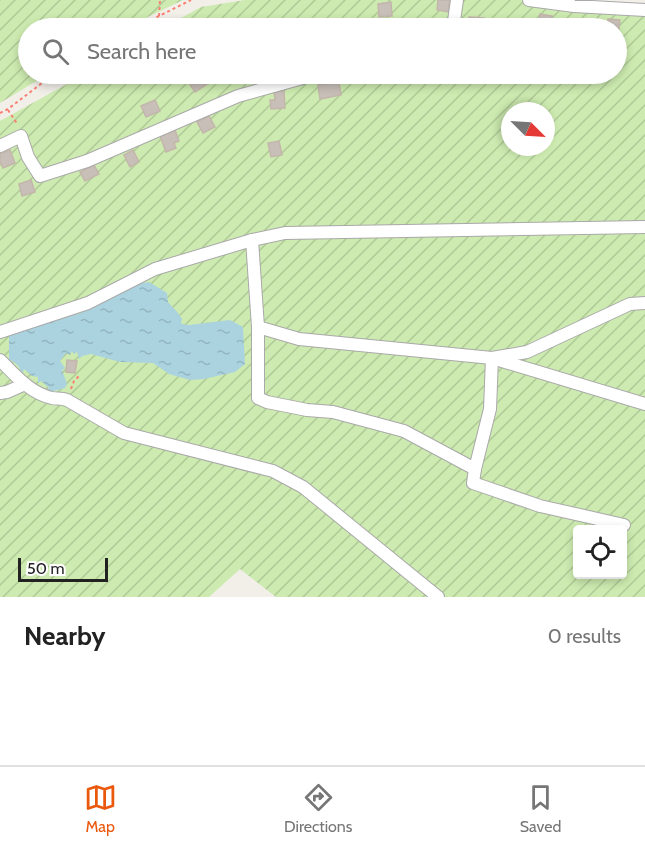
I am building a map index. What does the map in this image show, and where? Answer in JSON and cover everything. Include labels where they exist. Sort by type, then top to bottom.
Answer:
[{"type":"street","points":[[454,18],[457,0]]},
{"type":"street","points":[[529,0],[574,6],[645,10]]},
{"type":"street","points":[[0,146],[21,136],[28,157],[40,176],[87,161],[238,96],[277,84]]},
{"type":"street","points":[[0,332],[88,303],[155,269],[252,240],[285,233],[645,227]]},
{"type":"street","points":[[252,240],[258,327],[258,398],[307,410],[333,412],[404,431],[475,469]]},
{"type":"street","points":[[492,358],[527,352],[630,304],[645,303]]},
{"type":"street","points":[[258,327],[299,339],[492,358],[645,404]]},
{"type":"street","points":[[492,358],[490,409],[473,483],[540,506],[624,525]]},
{"type":"street","points":[[0,360],[33,390],[52,398],[67,400],[124,433],[273,471],[303,487],[438,597]]},
{"type":"street","points":[[0,393],[25,384]]},
{"type":"path","points":[[157,18],[160,11],[160,0]]},
{"type":"path","points":[[157,18],[191,0]]},
{"type":"path","points":[[0,113],[41,84]]},
{"type":"path","points":[[8,109],[20,128],[21,136]]},
{"type":"path","points":[[67,400],[72,386],[80,375]]},
{"type":"green space","points":[[0,0],[183,0],[146,18],[18,18],[18,84],[31,84],[0,103]]},
{"type":"green space","points":[[245,0],[567,0],[645,8],[645,597],[276,597],[240,569],[209,597],[0,597],[0,121],[67,84],[627,84],[627,18],[181,18],[201,7]]},
{"type":"water","points":[[149,282],[167,293],[168,302],[182,319],[182,324],[230,320],[243,327],[245,364],[235,372],[190,380],[169,374],[153,363],[120,362],[91,354],[79,359],[77,352],[74,354],[72,351],[70,355],[66,353],[60,361],[65,368],[62,370],[67,384],[65,388],[50,392],[41,381],[38,383],[38,377],[32,376],[24,369],[22,373],[14,362],[9,360],[7,332],[81,313],[131,285]]},
{"type":"building","points":[[438,0],[450,0],[448,12],[437,10]]},
{"type":"building","points":[[391,2],[392,16],[379,17],[378,4]]},
{"type":"building","points":[[540,14],[552,16],[552,18],[540,18]]},
{"type":"building","points":[[190,84],[207,84],[195,92]]},
{"type":"building","points":[[339,84],[341,95],[320,99],[318,85]]},
{"type":"building","points":[[284,91],[285,108],[271,109],[270,100],[275,100],[274,92]]},
{"type":"building","points":[[155,100],[160,111],[146,117],[141,106]]},
{"type":"building","points":[[209,116],[215,127],[203,133],[197,122]]},
{"type":"building","points":[[175,130],[179,141],[174,143],[176,148],[166,152],[160,136]]},
{"type":"building","points":[[279,141],[282,155],[271,157],[268,143]]},
{"type":"building","points":[[10,150],[15,163],[3,168],[0,154]]},
{"type":"building","points":[[133,150],[139,162],[130,167],[124,155]]},
{"type":"building","points":[[94,165],[99,174],[85,181],[80,172]]},
{"type":"building","points":[[31,180],[35,192],[22,196],[19,184]]},
{"type":"building","points":[[67,360],[77,361],[75,373],[66,372]]}]
